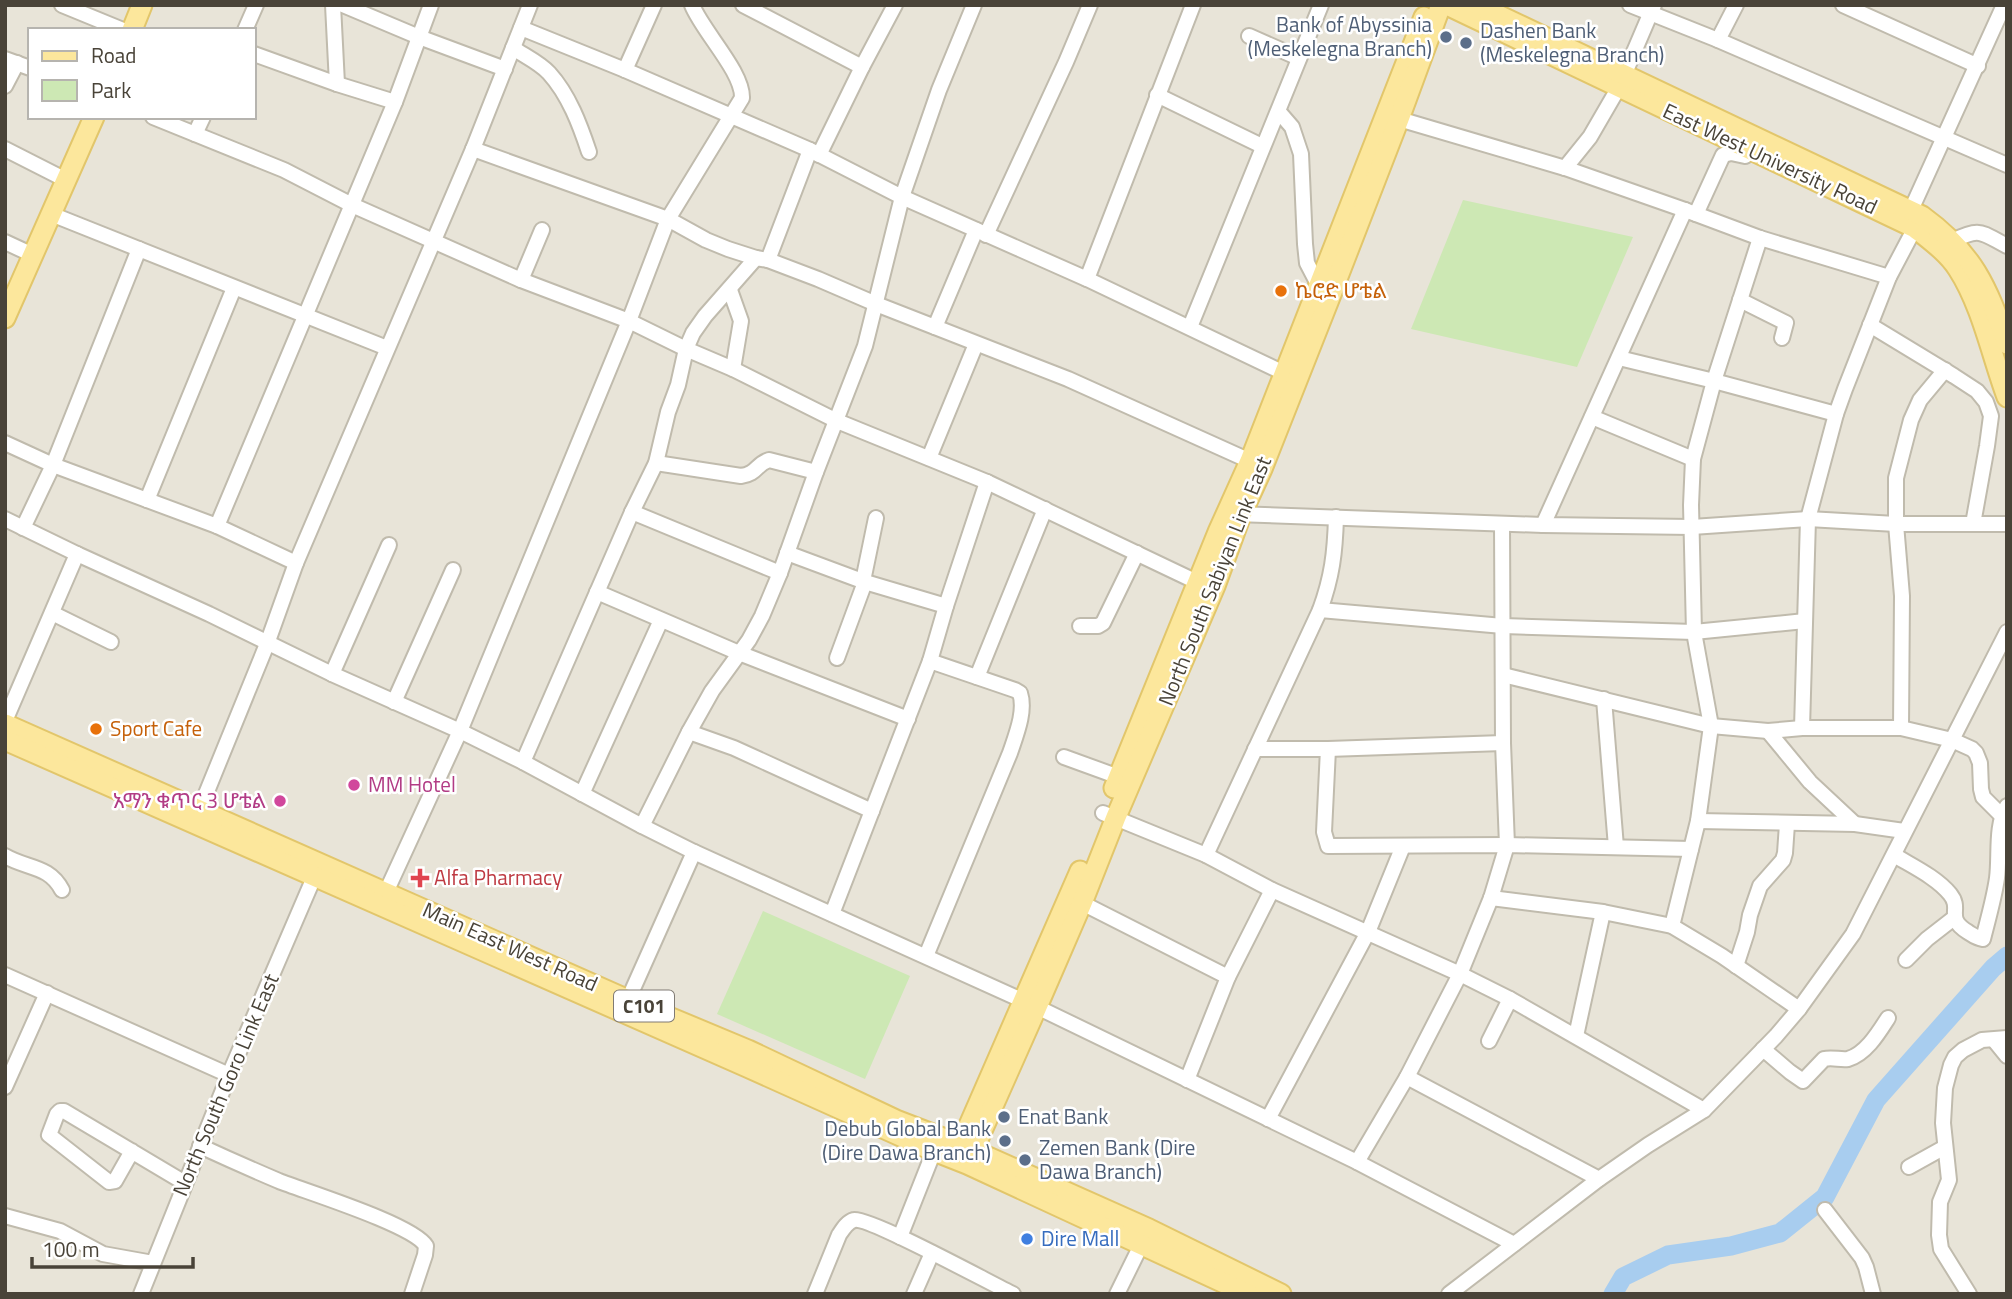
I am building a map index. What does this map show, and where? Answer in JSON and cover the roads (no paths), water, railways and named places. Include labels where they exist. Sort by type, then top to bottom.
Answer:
[{"type":"main road","points":[[133,28],[142,5]]},
{"type":"main road","name":"North South Sabiyan Link East","points":[[1031,1004],[1082,903],[1118,777],[1199,583],[1234,514],[1262,469],[1307,333],[1319,286],[1429,5]]},
{"type":"main road","name":"North South Sabiyan Link East","points":[[964,1155],[1031,1004],[1109,815],[1215,586],[1250,461],[1284,373],[1307,333],[1399,119],[1441,5]]},
{"type":"main road","name":"East West University Road","points":[[1447,5],[1622,80],[1916,218],[1952,241],[1978,272],[2007,344]]},
{"type":"main road","name":"East West University Road","points":[[1478,5],[1753,151],[1916,218],[1963,278],[2007,397]]},
{"type":"main road","points":[[5,318],[93,119]]},
{"type":"main road","name":"Main East West Road","points":[[5,723],[28,742],[751,1060],[1145,1237],[1281,1294]]},
{"type":"main road","name":"Main East West Road","points":[[5,740],[28,742]]},
{"type":"main road","name":"Main East West Road","points":[[606,997],[628,1000],[674,1027]]},
{"type":"main road","name":"Main East West Road","points":[[894,1126],[934,1151],[964,1155]]},
{"type":"main road","name":"Main East West Road","points":[[1145,1237],[1248,1294]]},
{"type":"street","points":[[62,5],[118,28]]},
{"type":"street","points":[[245,28],[256,5]]},
{"type":"street","points":[[333,5],[337,84]]},
{"type":"street","points":[[343,5],[505,69]]},
{"type":"street","points":[[217,526],[352,205],[431,5]]},
{"type":"street","points":[[197,816],[267,644],[296,563],[473,149],[530,5]]},
{"type":"street","points":[[625,70],[654,5]]},
{"type":"street","points":[[383,899],[460,731],[629,321],[668,219],[742,98],[741,83],[697,18],[692,5]]},
{"type":"street","points":[[743,5],[862,67]]},
{"type":"street","points":[[523,762],[656,463],[686,349],[693,334],[705,316],[762,259],[814,152],[895,5]]},
{"type":"street","points":[[935,327],[1060,74],[1090,5]]},
{"type":"street","points":[[1087,279],[1193,5]]},
{"type":"street","points":[[1190,327],[1321,5]]},
{"type":"street","points":[[1630,5],[1652,10],[2007,165]]},
{"type":"street","points":[[1718,40],[1736,5]]},
{"type":"street","points":[[1843,5],[1978,66]]},
{"type":"street","points":[[1802,728],[1808,519],[1836,415],[1945,139],[2004,5]]},
{"type":"street","points":[[642,826],[688,732],[762,617],[780,573],[865,346],[902,197],[969,7]]},
{"type":"street","points":[[1565,168],[1590,137],[1622,80],[1652,10]]},
{"type":"street","points":[[521,28],[814,152],[902,197],[1087,279],[1284,373]]},
{"type":"street","points":[[1249,36],[1300,58]]},
{"type":"street","points":[[513,48],[548,71],[561,87],[579,123],[589,152]]},
{"type":"street","points":[[256,55],[394,102]]},
{"type":"street","points":[[5,86],[17,63]]},
{"type":"street","points":[[1157,95],[1262,146]]},
{"type":"street","points":[[1279,112],[1292,127],[1301,154],[1307,263],[1319,286]]},
{"type":"street","points":[[158,119],[284,170],[352,205],[521,280],[629,321],[837,421],[987,482],[1199,583]]},
{"type":"street","points":[[195,134],[202,119]]},
{"type":"street","points":[[1399,119],[1565,168],[1760,238],[1889,277]]},
{"type":"street","points":[[5,149],[66,180]]},
{"type":"street","points":[[473,149],[668,219],[706,240],[818,279],[1068,379],[1250,461]]},
{"type":"street","points":[[1543,525],[1619,358],[1691,212],[1723,155],[1731,153],[1745,156],[1753,151]]},
{"type":"street","points":[[51,214],[387,348]]},
{"type":"street","points":[[521,280],[542,230]]},
{"type":"street","points":[[1952,241],[1978,232],[2007,246]]},
{"type":"street","points":[[1672,926],[1698,821],[1711,726],[1694,632],[1690,505],[1693,459],[1714,381],[1760,238]]},
{"type":"street","points":[[5,242],[33,255]]},
{"type":"street","points":[[23,527],[53,466],[139,250]]},
{"type":"street","points":[[147,500],[234,288]]},
{"type":"street","points":[[730,289],[741,321],[733,369]]},
{"type":"street","points":[[1740,300],[1786,323],[1782,338]]},
{"type":"street","points":[[1870,325],[1945,370],[1976,391],[1986,402],[1991,416],[1973,524]]},
{"type":"street","points":[[929,458],[976,344]]},
{"type":"street","points":[[1619,358],[1836,415]]},
{"type":"street","points":[[1901,728],[1902,596],[1896,524],[1896,478],[1911,421],[1920,400],[1945,370]]},
{"type":"street","points":[[1592,417],[1693,459]]},
{"type":"street","points":[[5,443],[53,466],[217,526],[296,563]]},
{"type":"street","points":[[656,463],[741,476],[750,475],[769,460],[816,472]]},
{"type":"street","points":[[832,914],[930,662],[987,482]]},
{"type":"street","points":[[977,677],[1045,509]]},
{"type":"street","points":[[632,512],[780,573]]},
{"type":"street","points":[[1234,514],[1502,524],[1692,527],[1808,519],[1896,524],[2007,524]]},
{"type":"street","points":[[1206,855],[1320,610],[1334,557],[1336,517]]},
{"type":"street","points":[[837,658],[864,581],[876,518]]},
{"type":"street","points":[[5,519],[209,614],[267,644],[460,731],[694,852],[1031,1004],[1357,1162],[1514,1244]]},
{"type":"street","points":[[1357,1162],[1407,1077],[1460,974],[1491,898],[1507,845],[1503,743],[1502,524]]},
{"type":"street","points":[[332,674],[389,545]]},
{"type":"street","points":[[787,553],[864,581],[946,606]]},
{"type":"street","points":[[1080,626],[1098,626],[1103,623],[1137,553]]},
{"type":"street","points":[[5,723],[77,554]]},
{"type":"street","points":[[394,702],[453,570]]},
{"type":"street","points":[[597,592],[739,653],[908,719]]},
{"type":"street","points":[[1320,610],[1503,626],[1694,632],[1805,621]]},
{"type":"street","points":[[51,613],[111,642]]},
{"type":"street","points":[[582,794],[661,620]]},
{"type":"street","points":[[1449,1294],[1600,1179],[1704,1110],[1798,1009],[1853,934],[1904,831],[2003,648],[2007,632]]},
{"type":"street","points":[[926,957],[1010,753],[1021,710],[1020,693],[930,662]]},
{"type":"street","points":[[1503,675],[1711,726],[1768,731],[1802,728],[1901,728],[1952,740],[1972,749],[1980,763],[1980,789],[1983,797],[2004,811],[2002,879],[1983,939],[1978,939],[1957,925],[1954,918],[1955,904],[1950,894],[1894,855]]},
{"type":"street","points":[[1604,699],[1616,847]]},
{"type":"street","points":[[1768,731],[1810,782],[1855,824]]},
{"type":"street","points":[[688,732],[734,748],[872,811]]},
{"type":"street","points":[[1255,749],[1503,743]]},
{"type":"street","points":[[1328,749],[1324,832],[1328,846],[1507,845],[1691,849]]},
{"type":"street","points":[[1065,757],[1118,777]]},
{"type":"street","points":[[1109,815],[1206,855],[1272,890],[1460,974],[1510,999],[1704,1110]]},
{"type":"street","points":[[1698,821],[1855,824],[1904,831]]},
{"type":"street","points":[[1736,966],[1760,886],[1783,860],[1787,824]]},
{"type":"street","points":[[1268,1119],[1368,932],[1403,846]]},
{"type":"street","points":[[628,1000],[694,852]]},
{"type":"street","points":[[5,856],[51,874],[62,890]]},
{"type":"street","name":"North South Goro Link East","points":[[141,1294],[229,1075],[317,870]]},
{"type":"street","points":[[1187,1080],[1228,977],[1272,890]]},
{"type":"street","points":[[1491,898],[1603,912],[1672,926],[1798,1009]]},
{"type":"street","points":[[1082,903],[1228,977]]},
{"type":"street","points":[[1576,1036],[1603,912]]},
{"type":"street","points":[[1906,960],[1954,918]]},
{"type":"street","points":[[5,975],[229,1075]]},
{"type":"street","points":[[5,1087],[47,993]]},
{"type":"street","points":[[1489,1041],[1510,999]]},
{"type":"street","points":[[1763,1049],[1804,1081],[1825,1059],[1848,1059],[1862,1050],[1878,1035],[1888,1018]]},
{"type":"street","points":[[1969,1294],[1941,1250],[1939,1235],[1940,1202],[1949,1180],[1943,1106],[1945,1088],[1955,1057],[1982,1040],[2000,1039],[2007,1056]]},
{"type":"street","points":[[1407,1077],[1600,1179]]},
{"type":"street","points":[[132,1151],[115,1181],[109,1182],[49,1135],[61,1110],[132,1151],[185,1183]]},
{"type":"street","points":[[200,1146],[279,1181],[365,1212],[416,1235],[426,1246],[412,1294]]},
{"type":"street","points":[[1909,1167],[1945,1147]]},
{"type":"street","points":[[900,1237],[934,1151]]},
{"type":"street","points":[[1825,1210],[1861,1258],[1873,1294]]},
{"type":"street","points":[[5,1216],[60,1231],[103,1254],[153,1263]]},
{"type":"street","points":[[815,1294],[839,1235],[853,1220],[861,1220],[900,1237],[1009,1293]]},
{"type":"street","points":[[1117,1294],[1145,1237]]},
{"type":"street","points":[[914,1294],[932,1253]]},
{"type":"waterway","points":[[1613,1294],[1623,1277],[1668,1255],[1731,1246],[1780,1233],[1825,1197],[1876,1100],[1993,968],[2007,956]]},
{"type":"place","name":"Bank of Abyssinia (Meskelegna Branch)","points":[[1446,37]]},
{"type":"place","name":"Dashen Bank (Meskelegna Branch)","points":[[1466,43]]},
{"type":"place","name":"ኬሮድ ሆቴል","points":[[1281,291]]},
{"type":"place","name":"Sport Cafe","points":[[96,729]]},
{"type":"place","name":"MM Hotel","points":[[354,785]]},
{"type":"place","name":"አማን ቁጥር 3 ሆቴል","points":[[280,801]]},
{"type":"place","name":"Alfa Pharmacy","points":[[420,878]]},
{"type":"place","name":"Enat Bank","points":[[1004,1117]]},
{"type":"place","name":"Debub Global Bank (Dire Dawa Branch)","points":[[1005,1141]]},
{"type":"place","name":"Zemen Bank (Dire Dawa Branch)","points":[[1025,1160]]},
{"type":"place","name":"Dire Mall","points":[[1027,1239]]}]
